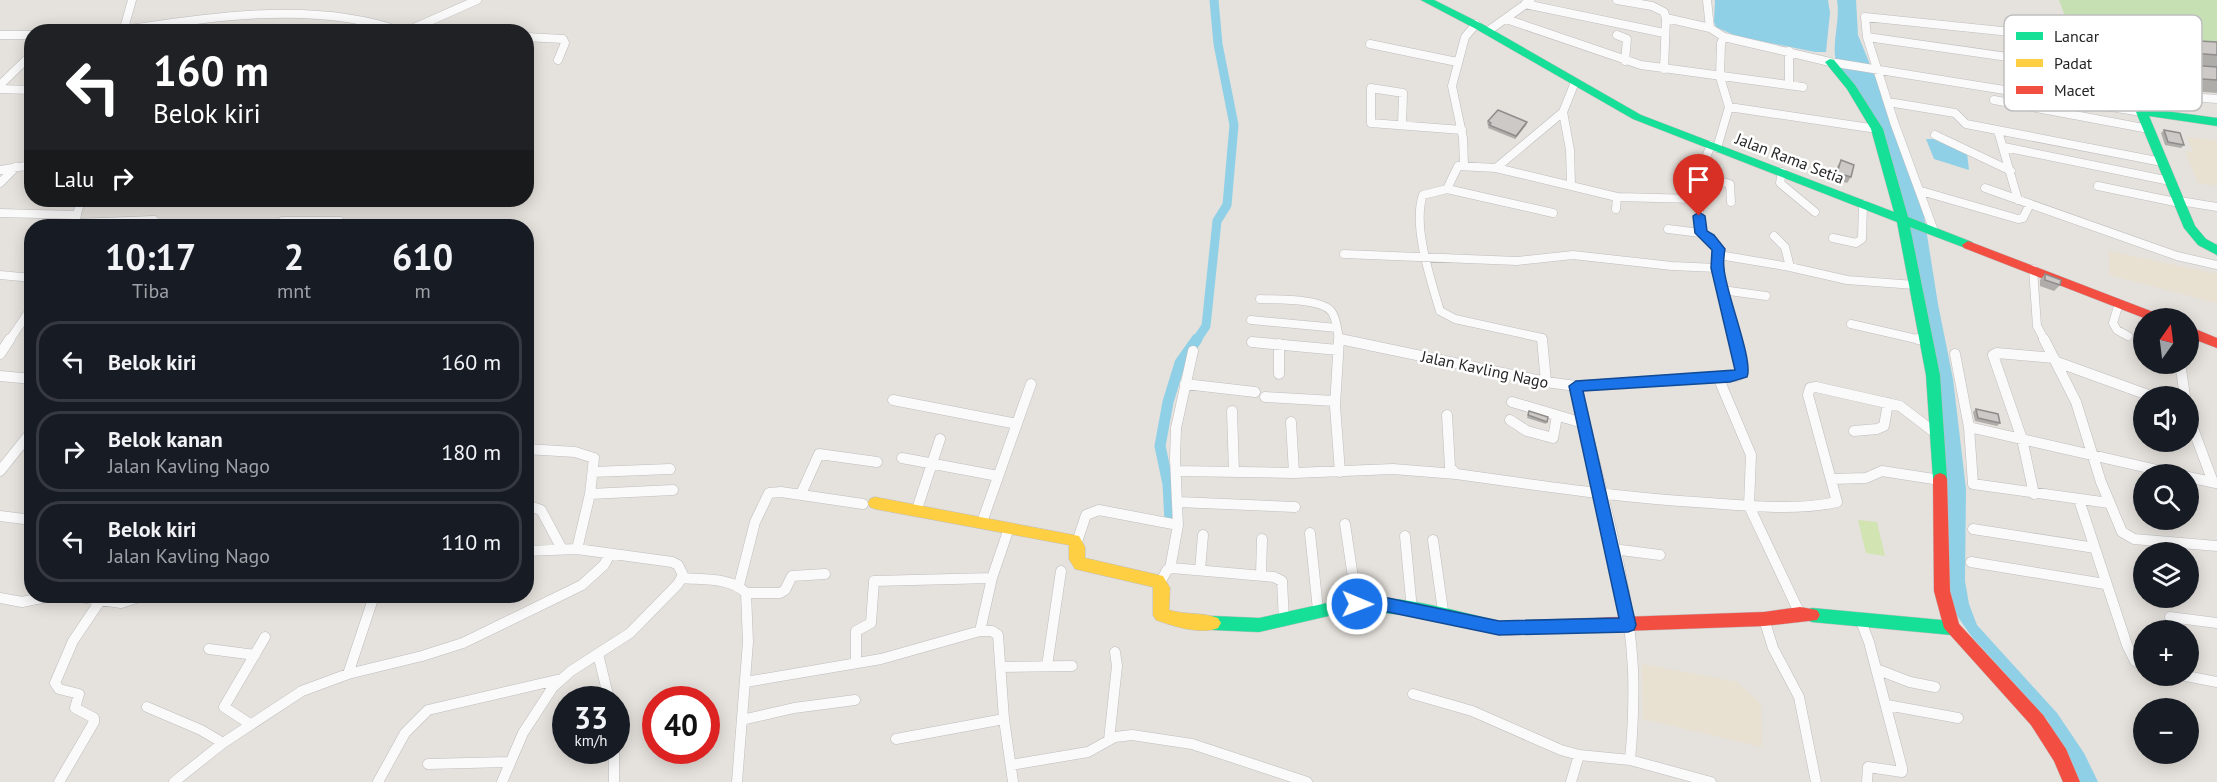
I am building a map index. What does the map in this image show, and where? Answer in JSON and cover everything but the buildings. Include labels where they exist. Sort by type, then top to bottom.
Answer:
[{"type":"street","points":[[125,24],[126,11],[132,0]]},
{"type":"street","points":[[422,24],[477,0]]},
{"type":"street","name":"Jalan Rama Setia","points":[[1426,0],[1476,24],[1637,117],[2133,309]]},
{"type":"street","points":[[1617,0],[1660,9],[1666,18],[1664,69]]},
{"type":"street","points":[[1707,0],[1710,28]]},
{"type":"street","points":[[1488,31],[1528,2],[1664,33]]},
{"type":"street","points":[[170,24],[240,15],[321,14],[364,17],[388,24]]},
{"type":"street","points":[[1933,230],[1921,191],[1875,68],[1867,37],[1865,17],[2004,30]]},
{"type":"street","points":[[1666,18],[1710,28],[1724,37],[1833,63],[2004,89]]},
{"type":"street","points":[[1506,20],[1625,62],[1803,87]]},
{"type":"street","points":[[1464,165],[1462,130],[1452,91],[1456,62],[1465,38],[1476,24]]},
{"type":"street","points":[[0,35],[24,35]]},
{"type":"street","points":[[1617,35],[1627,39],[1625,62]]},
{"type":"street","points":[[534,37],[562,39],[565,43],[558,60]]},
{"type":"street","points":[[1701,233],[1697,199],[1698,175],[1714,146],[1729,107],[1720,77],[1721,43],[1724,37]]},
{"type":"street","points":[[1867,37],[2004,55]]},
{"type":"street","points":[[1370,44],[1456,62]]},
{"type":"street","points":[[1789,51],[1789,85]]},
{"type":"street","points":[[0,87],[13,69],[24,60]]},
{"type":"street","points":[[1833,63],[1877,129],[1893,195],[1903,219],[1933,375],[1940,480],[1941,591],[1952,628],[2037,720],[2054,746],[2072,782]]},
{"type":"street","points":[[0,69],[13,69]]},
{"type":"street","points":[[1496,168],[1563,112],[1575,82]]},
{"type":"street","points":[[0,87],[24,89]]},
{"type":"street","points":[[1402,125],[1403,93],[1371,88],[1371,123],[1462,130]]},
{"type":"street","points":[[2202,98],[2217,99]]},
{"type":"street","points":[[1994,100],[2004,102]]},
{"type":"street","points":[[1888,102],[1955,113],[1964,123],[1998,131],[2162,162]]},
{"type":"street","points":[[1729,107],[1877,129]]},
{"type":"street","points":[[2053,111],[2149,129]]},
{"type":"street","points":[[2136,111],[2217,122]]},
{"type":"street","points":[[1563,112],[1570,150],[1571,184]]},
{"type":"street","points":[[2142,112],[2194,234],[2217,252]]},
{"type":"street","points":[[1998,131],[2018,200]]},
{"type":"street","points":[[1935,135],[2011,171]]},
{"type":"street","points":[[2004,147],[2170,181]]},
{"type":"street","points":[[1447,189],[1456,168],[1464,165],[1496,168],[1617,196],[1697,199]]},
{"type":"street","points":[[0,170],[24,166]]},
{"type":"street","points":[[0,183],[16,167]]},
{"type":"street","points":[[1782,172],[1780,183],[1815,212]]},
{"type":"street","points":[[1698,175],[1730,184],[1731,202]]},
{"type":"street","points":[[2098,186],[2217,207]]},
{"type":"street","points":[[1985,188],[2177,255],[2217,265]]},
{"type":"street","points":[[1546,382],[1542,338],[1455,319],[1442,313],[1421,229],[1420,199],[1426,194],[1447,189],[1553,213]]},
{"type":"street","points":[[1921,191],[2018,219],[2023,218],[2030,204]]},
{"type":"street","points":[[1616,209],[1617,196]]},
{"type":"street","points":[[1833,238],[1856,243],[1862,239],[1863,204]]},
{"type":"street","points":[[0,213],[50,219]]},
{"type":"street","points":[[1668,229],[1701,233],[1717,244],[1719,255],[1790,267],[1847,280],[1915,285]]},
{"type":"street","points":[[1774,236],[1785,247],[1790,267]]},
{"type":"street","points":[[1344,254],[1517,261],[1573,255],[1672,266],[1717,268]]},
{"type":"street","name":"Jalan Kavling Nago","points":[[1339,339],[1546,382],[1576,386],[1737,376],[1742,373],[1743,369],[1717,268],[1719,255]]},
{"type":"street","points":[[2033,269],[2035,319],[2076,402],[2092,455],[2122,532],[2129,538],[2217,546]]},
{"type":"street","points":[[0,274],[24,277]]},
{"type":"street","points":[[1722,290],[1766,296]]},
{"type":"street","points":[[1260,299],[1324,306],[1330,311],[1339,339],[1334,436],[1340,472]]},
{"type":"street","points":[[2119,303],[2113,323],[2117,330],[2128,336]]},
{"type":"street","points":[[0,354],[24,319]]},
{"type":"street","points":[[1251,320],[1337,328]]},
{"type":"street","points":[[1851,324],[1926,341]]},
{"type":"street","points":[[2199,336],[2217,343]]},
{"type":"street","points":[[1252,342],[1338,350]]},
{"type":"street","points":[[1279,344],[1279,374]]},
{"type":"street","points":[[1193,351],[1177,435],[1175,463],[1178,525],[1170,569],[1160,583],[1159,612],[1168,618],[1256,626],[1284,621],[1318,610],[1357,604],[1380,604],[1499,628],[1764,619],[1800,614],[1952,628]]},
{"type":"street","points":[[2034,494],[2022,439],[1993,355],[1997,353],[2056,360],[2133,389]]},
{"type":"street","points":[[1954,354],[1969,427],[1973,484],[2109,503]]},
{"type":"street","points":[[0,376],[24,379]]},
{"type":"street","points":[[1718,377],[1751,455],[1752,482],[1749,506],[1800,614]]},
{"type":"street","points":[[982,522],[1031,384]]},
{"type":"street","points":[[1185,384],[1255,392]]},
{"type":"street","points":[[1576,386],[1628,625],[1635,702],[1630,760]]},
{"type":"street","points":[[1177,471],[1294,473],[1394,469],[1456,474],[1600,495],[1749,506],[1834,504],[1838,499],[1808,390],[1816,387],[1888,403],[1905,409],[1938,435]]},
{"type":"street","points":[[1265,397],[1334,402]]},
{"type":"street","points":[[893,400],[1017,424]]},
{"type":"street","points":[[1512,402],[1583,423]]},
{"type":"street","points":[[1854,430],[1877,429],[1884,426],[1888,403]]},
{"type":"street","points":[[1232,411],[1234,472]]},
{"type":"street","points":[[1447,415],[1450,467],[1456,474]]},
{"type":"street","points":[[1510,420],[1527,431],[1553,438],[1557,416]]},
{"type":"street","points":[[1292,422],[1294,473]]},
{"type":"street","points":[[1969,427],[2133,464]]},
{"type":"street","points":[[917,509],[940,439]]},
{"type":"street","points":[[2199,443],[2215,483]]},
{"type":"street","points":[[0,471],[24,445]]},
{"type":"street","points":[[534,449],[575,452],[592,456],[594,460],[590,494],[577,549]]},
{"type":"street","points":[[801,494],[819,454],[877,462]]},
{"type":"street","points":[[902,459],[998,476]]},
{"type":"street","points":[[593,472],[670,469]]},
{"type":"street","points":[[1832,479],[1866,478],[1882,471],[1940,480]]},
{"type":"street","points":[[2199,479],[2215,483]]},
{"type":"street","points":[[590,494],[673,490]]},
{"type":"street","points":[[735,781],[746,682],[743,589],[754,528],[766,495],[774,492],[801,494],[917,509],[1077,542]]},
{"type":"street","points":[[2079,500],[2105,584],[2133,657]]},
{"type":"street","points":[[1178,502],[1295,507]]},
{"type":"street","points":[[534,507],[541,510],[562,549]]},
{"type":"street","points":[[1160,583],[1155,579],[1080,564],[1076,559],[1077,542],[1086,515],[1099,510],[1178,525]]},
{"type":"street","points":[[0,516],[24,519]]},
{"type":"street","points":[[1346,524],[1357,604]]},
{"type":"street","points":[[980,631],[992,579],[1009,528]]},
{"type":"street","points":[[1973,529],[2095,548]]},
{"type":"street","points":[[1310,533],[1318,610]]},
{"type":"street","points":[[1200,570],[1203,535]]},
{"type":"street","points":[[1405,536],[1412,610]]},
{"type":"street","points":[[1261,576],[1262,539]]},
{"type":"street","points":[[1433,540],[1444,618]]},
{"type":"street","points":[[534,551],[577,549],[672,562],[681,570],[682,578]]},
{"type":"street","points":[[1613,549],[1660,555]]},
{"type":"street","points":[[174,782],[223,743],[302,691],[348,674],[463,643],[582,585],[604,565],[610,554]]},
{"type":"street","points":[[1971,562],[2105,584]]},
{"type":"street","points":[[1170,569],[1274,577],[1282,581],[1284,621]]},
{"type":"street","points":[[1047,666],[1061,571]]},
{"type":"street","points":[[682,578],[780,593],[785,590],[792,576],[825,574]]},
{"type":"street","points":[[501,782],[508,762],[536,713],[561,679],[630,633],[682,578]]},
{"type":"street","points":[[856,663],[856,631],[871,623],[874,582],[992,579]]},
{"type":"street","points":[[0,598],[24,602]]},
{"type":"street","points":[[59,782],[94,722],[94,718],[75,708],[79,694],[58,689],[55,683],[73,641],[99,603]]},
{"type":"street","points":[[348,674],[372,603]]},
{"type":"street","points":[[2170,617],[2217,623]]},
{"type":"street","points":[[1764,619],[1773,648],[1799,697],[1818,781]]},
{"type":"street","points":[[1860,620],[1887,705],[1902,772],[1871,766],[1868,767],[1867,782]]},
{"type":"street","points":[[746,682],[903,654],[980,631],[992,631],[998,635],[1004,719],[1013,782]]},
{"type":"street","points":[[250,724],[224,707],[266,637]]},
{"type":"street","points":[[209,650],[255,655]]},
{"type":"street","points":[[1109,740],[1117,666],[1115,652]]},
{"type":"street","points":[[598,654],[606,686]]},
{"type":"street","points":[[1000,667],[1072,666]]},
{"type":"street","points":[[1876,669],[1910,682],[1935,687]]},
{"type":"street","points":[[2199,678],[2217,682]]},
{"type":"street","points":[[378,782],[408,730],[421,714],[428,710],[561,679]]},
{"type":"street","points":[[1413,694],[1473,711],[1579,755],[1630,760],[1711,782]]},
{"type":"street","points":[[742,720],[794,708],[855,700]]},
{"type":"street","points":[[1887,705],[1958,718]]},
{"type":"street","points":[[147,706],[201,730],[223,743]]},
{"type":"street","points":[[896,739],[1004,719]]},
{"type":"street","points":[[1011,765],[1088,752],[1109,740],[1132,735],[1192,744],[1307,782]]},
{"type":"street","points":[[1571,782],[1579,755]]},
{"type":"street","points":[[428,764],[508,762]]},
{"type":"street","points":[[614,764],[614,782]]},
{"type":"shaded area","points":[[2187,137],[2217,141],[2217,186],[2198,183],[2185,151],[2193,152]]},
{"type":"shaded area","points":[[2109,251],[2217,274],[2217,303],[2109,275]]},
{"type":"shaded area","points":[[1642,664],[1737,682],[1761,704],[1762,747],[1643,719]]},
{"type":"green space","points":[[2059,0],[2217,0],[2217,45],[2202,44],[2202,15],[2064,15]]},
{"type":"green space","points":[[1858,520],[1877,522],[1885,556],[1866,553]]},
{"type":"water","points":[[1715,0],[1828,0],[1830,13],[1826,52],[1815,52],[1736,36],[1716,27],[1714,22]]},
{"type":"water","points":[[1837,0],[1856,0],[1858,35],[1893,121],[1924,216],[1953,379],[1966,489],[1965,581],[1969,604],[1977,625],[2057,713],[2084,753],[2098,782],[2079,782],[2048,721],[1972,637],[1948,603],[1941,415],[1877,124],[1837,65],[1835,49]]},
{"type":"water","points":[[1926,139],[1936,139],[1967,153],[1969,170],[1934,159]]},
{"type":"waterway","points":[[1196,341],[1206,326],[1217,221],[1227,205],[1234,125],[1218,44],[1214,0]]},
{"type":"waterway","points":[[1170,521],[1168,484],[1160,446],[1168,402],[1180,363],[1197,339]]},
{"type":"traffic: fast","points":[[1426,0],[1480,27],[1637,117],[1968,245]]},
{"type":"traffic: fast","points":[[1830,62],[1851,87],[1877,129],[1908,240],[1933,375],[1940,479]]},
{"type":"traffic: fast","points":[[2217,122],[2142,112],[2190,228],[2202,242],[2217,251]]},
{"type":"traffic: fast","points":[[1213,623],[1259,625],[1337,607],[1379,604],[1508,628]]},
{"type":"traffic: fast","points":[[1812,615],[1952,628]]},
{"type":"traffic: slow","points":[[875,503],[1074,540],[1078,547],[1076,559],[1080,564],[1158,581],[1162,588],[1161,615],[1181,621],[1213,623]]},
{"type":"traffic: jam","points":[[1968,245],[2133,309]]},
{"type":"traffic: jam","points":[[2199,336],[2217,343]]},
{"type":"traffic: jam","points":[[1940,479],[1942,591],[1952,628],[2037,720],[2060,755],[2072,782]]},
{"type":"traffic: jam","points":[[1508,628],[1764,619],[1800,614],[1812,615]]},
{"type":"route","points":[[1357,604],[1388,605],[1499,628],[1628,625],[1576,386],[1730,377],[1742,373],[1742,364],[1717,268],[1719,249],[1717,244],[1701,233],[1699,216]]}]
